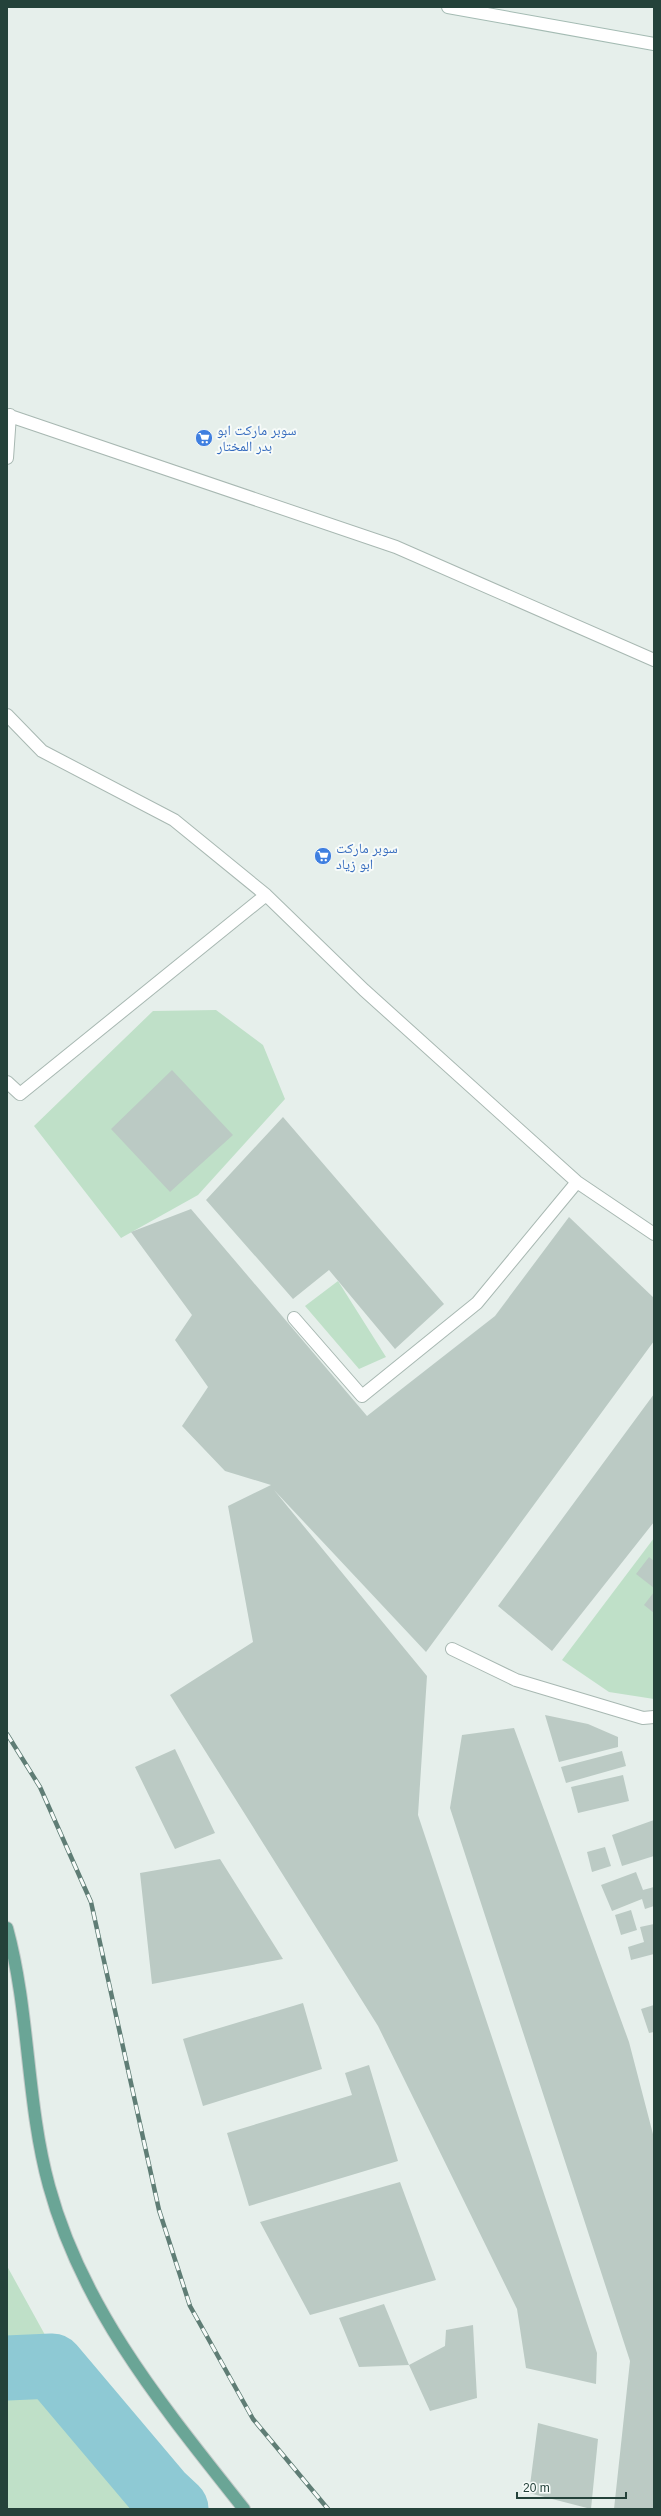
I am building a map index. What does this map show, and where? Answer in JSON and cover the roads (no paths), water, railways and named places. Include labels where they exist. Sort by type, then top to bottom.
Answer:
[{"type":"main road","points":[[7,1928],[17,1965],[38,2133],[49,2185],[64,2235],[86,2284],[119,2344],[161,2403],[244,2509]]},
{"type":"street","points":[[448,7],[654,44]]},
{"type":"street","points":[[7,458],[8,415],[396,547],[654,660]]},
{"type":"street","points":[[7,715],[42,751],[174,820],[266,895],[364,990],[577,1182],[654,1234]]},
{"type":"street","points":[[7,1082],[20,1094],[266,895]]},
{"type":"street","points":[[294,1318],[362,1396],[477,1303],[577,1182]]},
{"type":"street","points":[[452,1649],[516,1680],[643,1718],[654,1717]]},
{"type":"waterway","points":[[7,2368],[52,2366],[161,2495],[176,2509]]},
{"type":"railway","points":[[7,1734],[40,1787],[91,1902],[159,2210],[190,2306],[253,2419],[328,2509]]},
{"type":"place","name":"سوبر ماركت ابو بدر المختار","points":[[204,438]]},
{"type":"place","name":"سوبر ماركت ابو زياد","points":[[323,856]]}]
